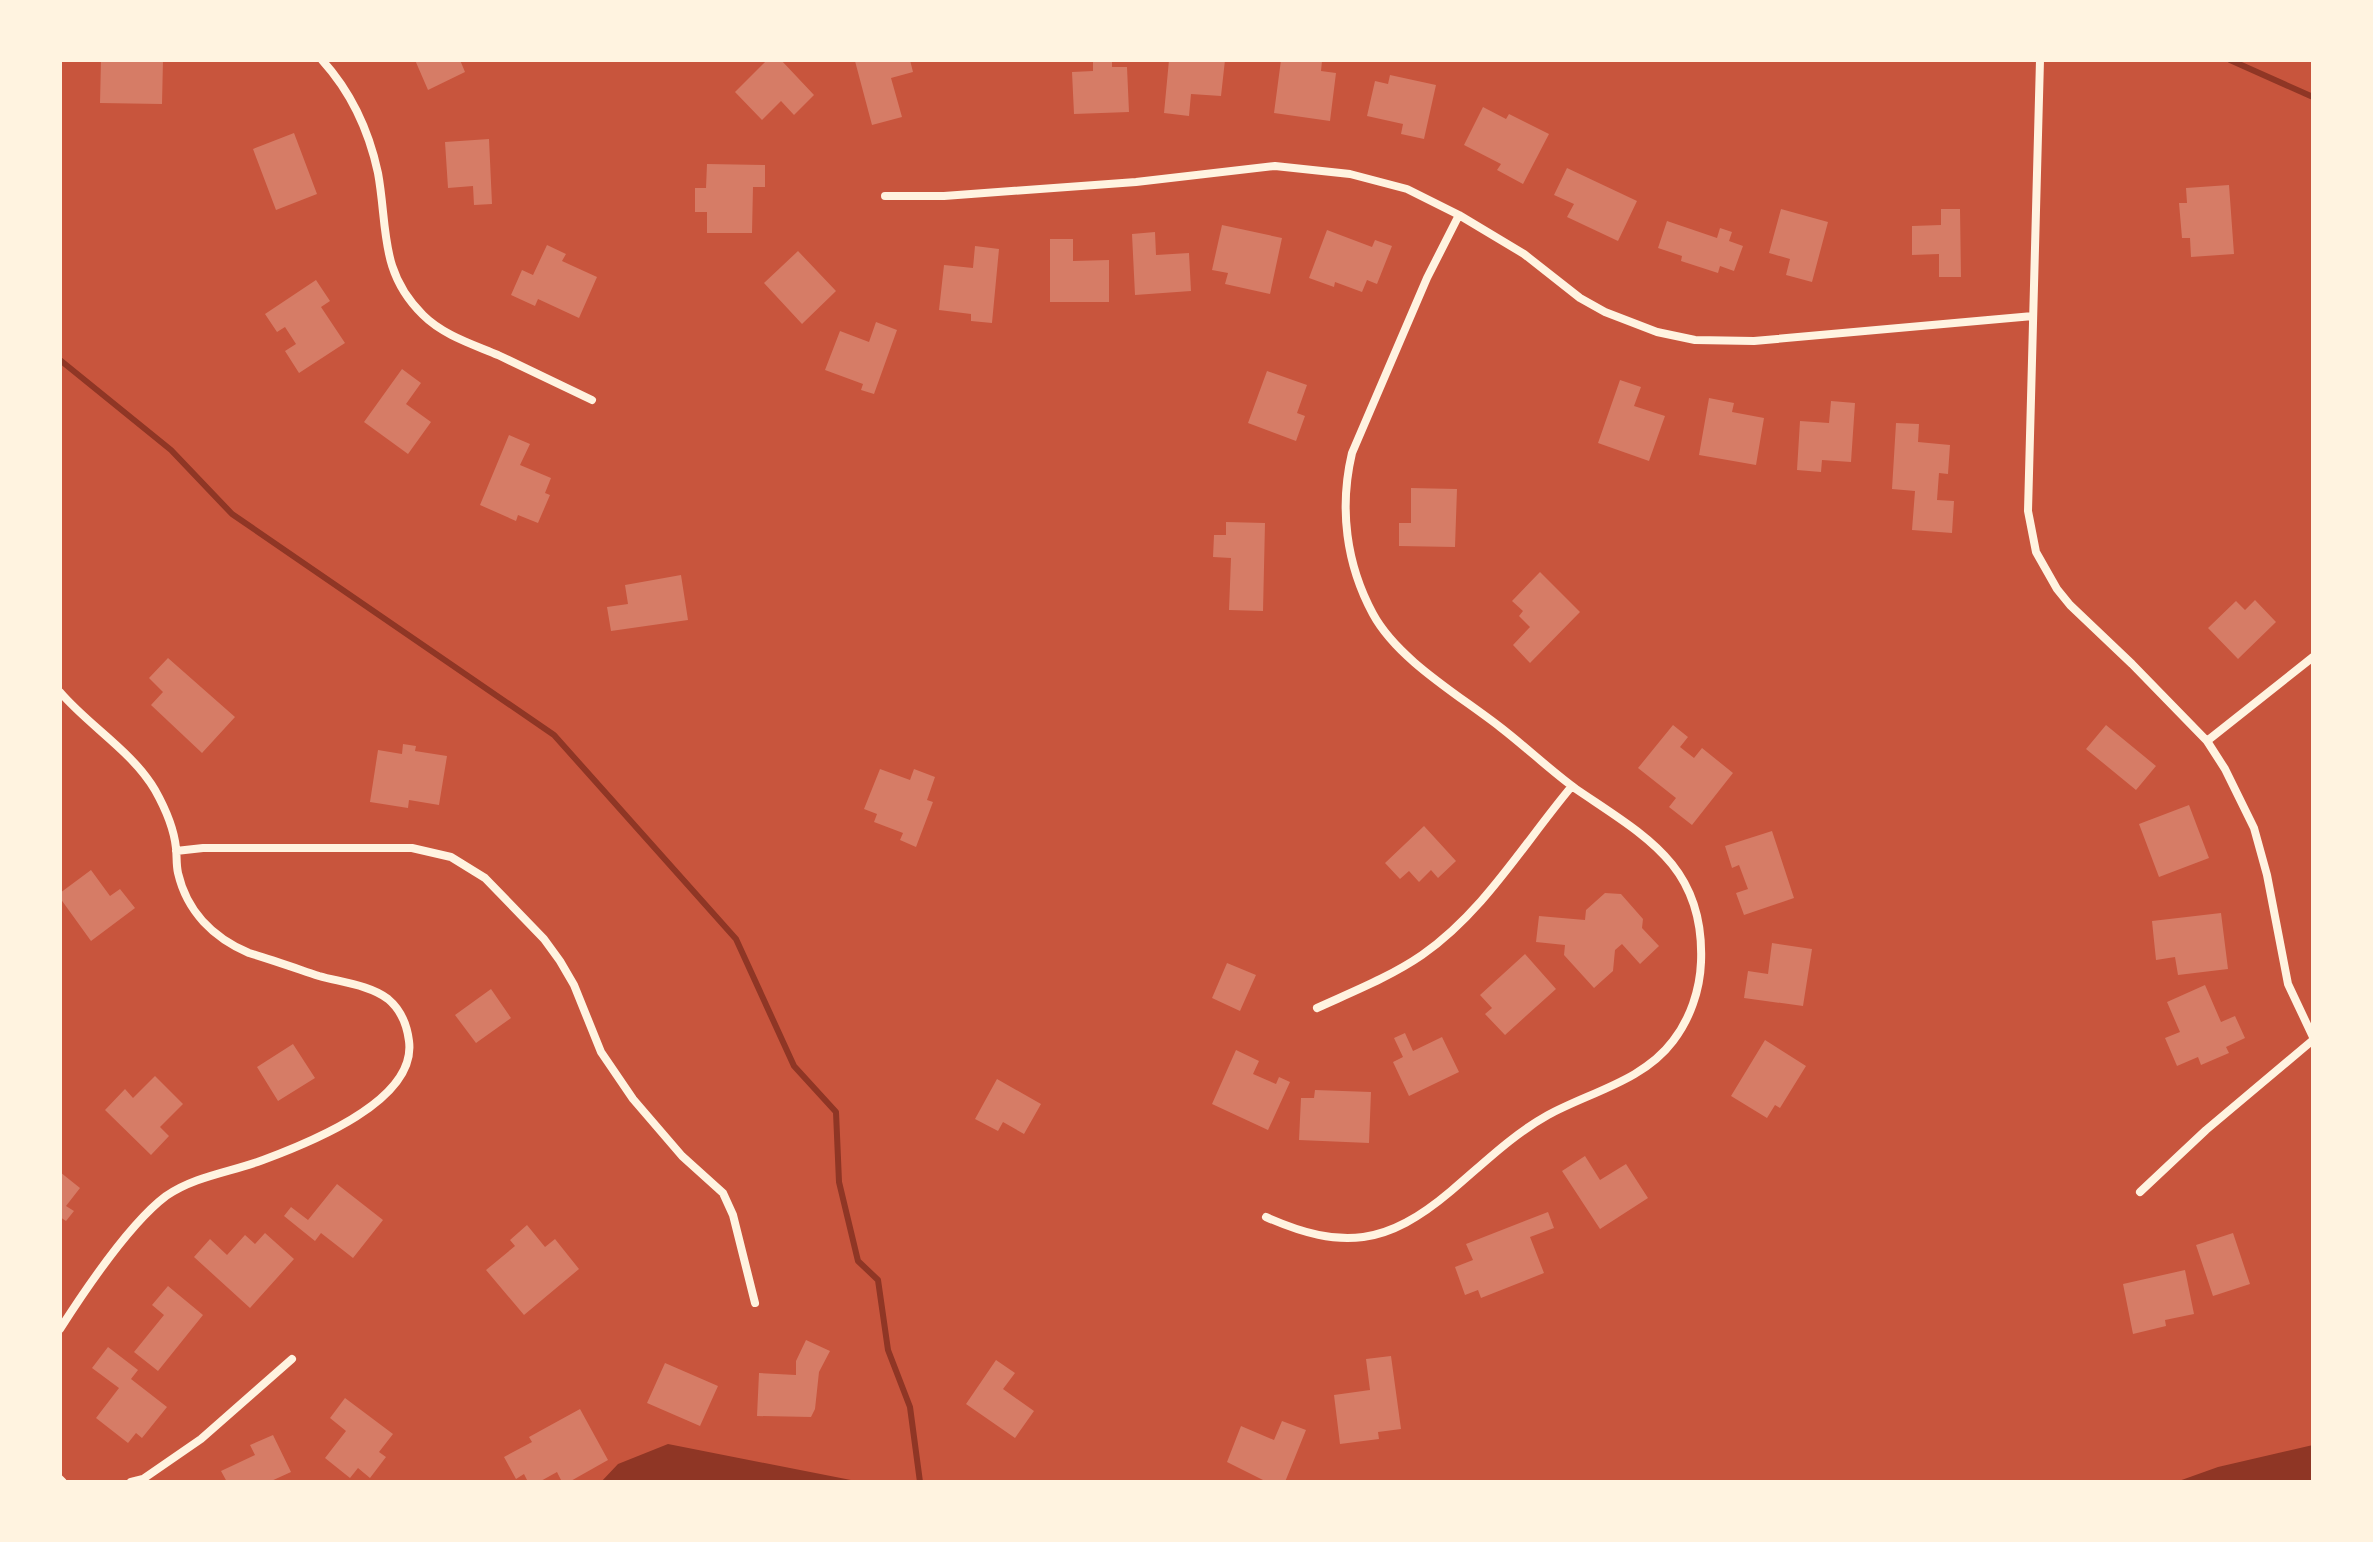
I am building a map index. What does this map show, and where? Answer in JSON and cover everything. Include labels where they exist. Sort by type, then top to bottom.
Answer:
[{"type":"street","points":[[322,60],[340,82],[364,126],[378,176],[385,248],[395,277],[411,302],[439,329],[592,400]]},
{"type":"street","points":[[2040,60],[2028,511],[2036,552],[2045,571],[2070,605],[2207,741],[2225,769],[2254,828],[2267,875],[2288,984],[2313,1038],[2206,1130],[2140,1192]]},
{"type":"street","points":[[885,196],[944,196],[1136,182],[1275,166],[1350,174],[1407,189],[1459,215],[1524,254],[1580,298],[1605,312],[1657,332],[1695,340],[1754,341],[2033,316]]},
{"type":"street","points":[[1266,1217],[1324,1238],[1363,1237],[1403,1225],[1422,1215],[1520,1133],[1546,1116],[1603,1091],[1646,1067],[1673,1041],[1691,1009],[1699,979],[1702,947],[1694,904],[1686,885],[1662,851],[1647,837],[1572,786],[1500,726],[1440,683],[1395,643],[1373,614],[1356,572],[1347,540],[1345,499],[1352,453],[1421,291],[1459,215]]},
{"type":"street","points":[[2207,741],[2313,657]]},
{"type":"street","points":[[60,692],[126,755],[155,789],[164,808],[183,888],[204,923],[217,936],[249,953],[378,993],[388,999],[403,1019],[410,1053],[407,1066],[393,1089],[334,1128],[261,1161],[201,1179],[166,1196],[151,1209],[104,1265],[60,1329]]},
{"type":"street","points":[[1317,1008],[1389,974],[1439,942],[1493,887],[1572,786]]},
{"type":"street","points":[[176,851],[203,848],[412,848],[451,857],[485,878],[544,939],[560,961],[574,985],[601,1052],[633,1099],[682,1156],[723,1193],[733,1215],[755,1303]]},
{"type":"street","points":[[131,1482],[143,1479],[201,1439],[292,1359]]},
{"type":"shaded area","points":[[668,1444],[861,1482],[601,1482],[618,1464]]},
{"type":"shaded area","points":[[2313,1445],[2313,1482],[2176,1482],[2218,1467]]},
{"type":"building","points":[[101,60],[163,60],[162,104],[100,103]]},
{"type":"building","points":[[415,60],[460,60],[465,72],[428,90]]},
{"type":"building","points":[[767,60],[781,60],[814,95],[794,115],[781,101],[762,120],[735,92]]},
{"type":"building","points":[[910,60],[913,72],[891,78],[902,117],[872,125],[855,61]]},
{"type":"building","points":[[1112,60],[1112,67],[1127,67],[1129,112],[1074,114],[1072,72],[1093,71],[1093,61]]},
{"type":"building","points":[[1169,60],[1225,60],[1221,96],[1191,94],[1189,116],[1164,113]]},
{"type":"building","points":[[1281,60],[1322,61],[1321,71],[1336,73],[1330,121],[1274,113]]},
{"type":"building","points":[[1390,75],[1436,85],[1424,139],[1401,134],[1403,124],[1367,116],[1375,81],[1388,84]]},
{"type":"building","points":[[1483,107],[1506,119],[1509,114],[1549,134],[1523,184],[1497,170],[1501,164],[1464,145]]},
{"type":"building","points":[[294,133],[317,194],[276,210],[253,149]]},
{"type":"building","points":[[489,139],[492,204],[474,205],[473,186],[448,188],[445,142]]},
{"type":"building","points":[[707,164],[765,165],[765,187],[753,187],[752,233],[707,233],[707,212],[695,212],[695,188],[706,188]]},
{"type":"building","points":[[1567,168],[1637,201],[1618,241],[1567,217],[1574,204],[1554,195]]},
{"type":"building","points":[[2229,185],[2234,254],[2191,257],[2190,238],[2182,238],[2179,203],[2187,203],[2186,188]]},
{"type":"building","points":[[1781,209],[1828,222],[1812,282],[1786,275],[1790,259],[1769,253]]},
{"type":"building","points":[[1941,209],[1960,209],[1961,277],[1939,277],[1939,254],[1912,255],[1912,226],[1941,225]]},
{"type":"building","points":[[1667,221],[1717,238],[1720,228],[1732,232],[1729,241],[1743,246],[1734,271],[1720,266],[1718,273],[1681,261],[1682,256],[1658,248]]},
{"type":"building","points":[[1222,225],[1282,238],[1270,294],[1225,284],[1228,273],[1212,270]]},
{"type":"building","points":[[1327,230],[1372,247],[1375,240],[1392,246],[1377,284],[1367,280],[1362,292],[1335,282],[1334,287],[1309,278]]},
{"type":"building","points":[[1155,232],[1156,255],[1189,253],[1191,291],[1135,295],[1132,234]]},
{"type":"building","points":[[1050,239],[1073,239],[1073,261],[1109,260],[1109,302],[1050,302]]},
{"type":"building","points":[[547,245],[566,254],[562,261],[597,277],[579,318],[538,299],[535,306],[511,295],[522,270],[533,275]]},
{"type":"building","points":[[975,246],[999,249],[992,323],[971,321],[971,314],[939,310],[944,265],[973,268]]},
{"type":"building","points":[[798,251],[836,291],[802,324],[764,283]]},
{"type":"building","points":[[316,280],[330,301],[321,307],[345,343],[299,373],[285,351],[296,344],[285,327],[277,332],[265,314]]},
{"type":"building","points":[[876,322],[897,330],[874,394],[861,390],[863,384],[825,370],[840,331],[869,342]]},
{"type":"building","points":[[402,369],[421,383],[406,404],[431,422],[408,454],[364,422]]},
{"type":"building","points":[[1267,371],[1307,385],[1297,413],[1305,416],[1296,441],[1248,423]]},
{"type":"building","points":[[1620,380],[1641,387],[1634,406],[1665,416],[1649,461],[1598,443]]},
{"type":"building","points":[[1709,398],[1734,403],[1732,412],[1764,418],[1756,465],[1699,455]]},
{"type":"building","points":[[1831,401],[1855,403],[1851,462],[1822,460],[1821,472],[1797,470],[1800,421],[1829,423]]},
{"type":"building","points":[[1896,423],[1919,424],[1918,442],[1950,445],[1948,474],[1939,473],[1937,500],[1954,501],[1952,533],[1912,530],[1915,491],[1892,489]]},
{"type":"building","points":[[509,435],[530,444],[520,465],[551,478],[545,493],[550,495],[538,523],[518,515],[516,521],[480,505]]},
{"type":"building","points":[[1411,488],[1457,489],[1455,547],[1399,546],[1399,523],[1411,523]]},
{"type":"building","points":[[1226,522],[1265,523],[1263,611],[1229,610],[1231,558],[1213,557],[1214,535],[1226,535]]},
{"type":"building","points":[[1540,572],[1580,612],[1530,663],[1513,645],[1530,627],[1519,616],[1523,611],[1512,601]]},
{"type":"building","points":[[681,575],[688,620],[611,631],[607,607],[628,604],[625,585]]},
{"type":"building","points":[[2255,600],[2276,622],[2238,659],[2208,628],[2236,601],[2245,610]]},
{"type":"building","points":[[168,658],[235,717],[202,753],[151,705],[163,692],[149,678]]},
{"type":"building","points":[[1673,725],[1688,737],[1680,747],[1694,758],[1702,748],[1733,773],[1692,825],[1669,807],[1676,798],[1638,768]]},
{"type":"building","points":[[2106,725],[2156,766],[2136,790],[2086,749]]},
{"type":"building","points":[[403,744],[416,746],[415,751],[447,756],[439,805],[409,800],[408,808],[370,802],[378,750],[402,754]]},
{"type":"building","points":[[880,769],[910,780],[914,769],[935,777],[927,800],[933,802],[916,847],[900,840],[903,833],[874,822],[877,814],[864,809]]},
{"type":"building","points":[[2189,805],[2209,858],[2159,877],[2139,824]]},
{"type":"building","points":[[1424,826],[1456,861],[1438,878],[1431,870],[1419,882],[1409,871],[1400,879],[1385,863]]},
{"type":"building","points":[[1772,831],[1794,898],[1744,915],[1736,893],[1748,889],[1739,865],[1732,868],[1725,846]]},
{"type":"building","points":[[91,870],[110,896],[120,889],[135,908],[91,941],[60,898],[60,893]]},
{"type":"building","points":[[1605,893],[1621,894],[1643,919],[1642,928],[1659,946],[1640,964],[1622,944],[1615,950],[1613,971],[1594,988],[1564,955],[1565,945],[1536,942],[1539,916],[1585,920],[1586,910]]},
{"type":"building","points":[[2221,913],[2228,969],[2178,975],[2175,957],[2156,960],[2152,921]]},
{"type":"building","points":[[1772,943],[1812,949],[1803,1006],[1744,998],[1748,971],[1768,974]]},
{"type":"building","points":[[1525,954],[1556,989],[1505,1035],[1485,1014],[1492,1008],[1480,995]]},
{"type":"building","points":[[1227,963],[1256,975],[1240,1011],[1212,998]]},
{"type":"building","points":[[2205,985],[2221,1022],[2235,1016],[2245,1038],[2226,1047],[2229,1053],[2201,1065],[2198,1057],[2177,1066],[2165,1038],[2180,1032],[2167,1002]]},
{"type":"building","points":[[491,989],[511,1018],[476,1043],[455,1015]]},
{"type":"building","points":[[1405,1033],[1413,1051],[1442,1037],[1459,1072],[1409,1096],[1393,1062],[1403,1057],[1394,1038]]},
{"type":"building","points":[[1765,1040],[1806,1066],[1780,1108],[1775,1105],[1767,1118],[1731,1096]]},
{"type":"building","points":[[293,1044],[315,1078],[278,1101],[257,1067]]},
{"type":"building","points":[[1236,1050],[1259,1061],[1253,1074],[1276,1084],[1279,1077],[1290,1082],[1268,1130],[1212,1104]]},
{"type":"building","points":[[155,1076],[183,1104],[160,1127],[169,1136],[151,1155],[105,1110],[125,1089],[133,1098]]},
{"type":"building","points":[[997,1079],[1041,1104],[1024,1134],[1003,1122],[998,1131],[975,1119]]},
{"type":"building","points":[[1315,1090],[1371,1092],[1369,1143],[1299,1140],[1301,1098],[1314,1098]]},
{"type":"building","points":[[1585,1156],[1600,1180],[1626,1164],[1648,1198],[1600,1229],[1562,1171]]},
{"type":"building","points":[[60,1172],[80,1188],[66,1206],[74,1211],[66,1221],[60,1217]]},
{"type":"building","points":[[337,1184],[383,1220],[353,1258],[321,1233],[315,1241],[284,1216],[291,1207],[308,1220]]},
{"type":"building","points":[[1548,1212],[1554,1228],[1530,1237],[1544,1273],[1481,1298],[1478,1290],[1465,1295],[1455,1267],[1473,1260],[1466,1244]]},
{"type":"building","points":[[527,1225],[545,1247],[555,1239],[579,1269],[524,1315],[486,1270],[515,1246],[510,1240]]},
{"type":"building","points":[[265,1233],[294,1259],[250,1308],[194,1257],[210,1239],[227,1255],[245,1235],[255,1244]]},
{"type":"building","points":[[2233,1233],[2250,1284],[2213,1296],[2196,1245]]},
{"type":"building","points":[[2185,1270],[2194,1314],[2165,1320],[2166,1326],[2133,1334],[2123,1284]]},
{"type":"building","points":[[168,1286],[203,1315],[158,1371],[134,1352],[164,1315],[152,1305]]},
{"type":"building","points":[[806,1340],[830,1351],[819,1372],[815,1409],[811,1417],[757,1416],[759,1373],[796,1375],[796,1361]]},
{"type":"building","points":[[108,1347],[138,1370],[131,1379],[167,1407],[142,1438],[136,1433],[128,1443],[96,1418],[119,1388],[92,1368]]},
{"type":"building","points":[[1391,1356],[1401,1429],[1378,1432],[1379,1439],[1340,1444],[1334,1395],[1370,1390],[1366,1359]]},
{"type":"building","points":[[996,1360],[1015,1373],[1003,1389],[1034,1411],[1015,1438],[966,1404]]},
{"type":"building","points":[[665,1363],[718,1386],[700,1426],[647,1403]]},
{"type":"building","points":[[345,1398],[393,1434],[379,1452],[386,1457],[370,1478],[358,1468],[350,1478],[325,1458],[346,1431],[330,1418]]},
{"type":"building","points":[[580,1409],[608,1460],[569,1482],[562,1482],[557,1472],[539,1482],[528,1482],[524,1474],[516,1479],[504,1457],[532,1442],[529,1437]]},
{"type":"building","points":[[1282,1421],[1306,1430],[1285,1482],[1267,1482],[1227,1462],[1241,1426],[1274,1440]]},
{"type":"building","points":[[273,1435],[291,1472],[269,1482],[227,1482],[221,1471],[255,1455],[250,1445]]},
{"type":"waterway","points":[[2230,60],[2313,97]]},
{"type":"waterway","points":[[60,360],[171,450],[232,514],[554,735],[736,939],[794,1066],[836,1112],[839,1182],[858,1261],[878,1280],[888,1350],[910,1407],[920,1482]]}]
